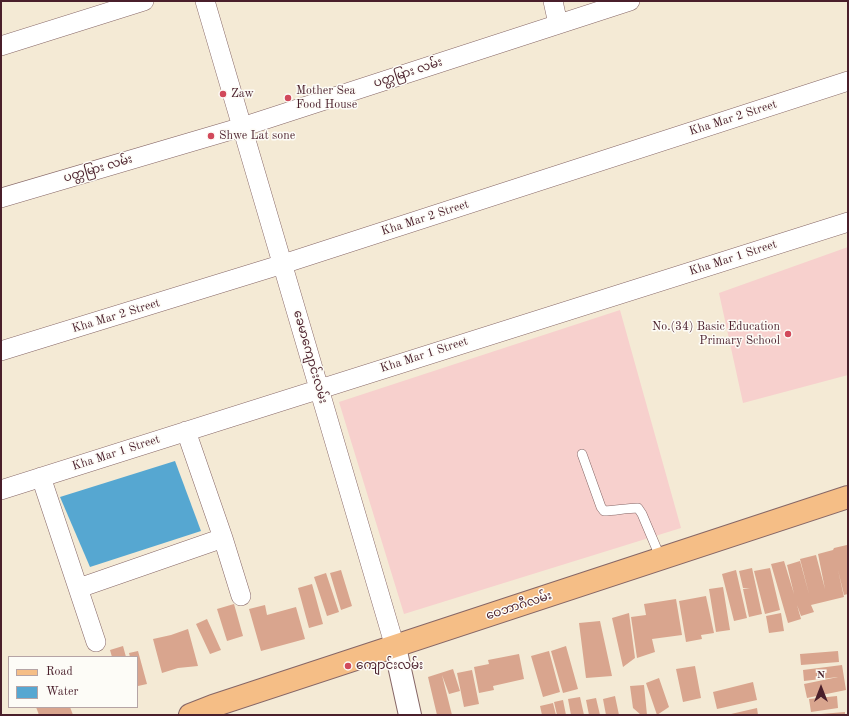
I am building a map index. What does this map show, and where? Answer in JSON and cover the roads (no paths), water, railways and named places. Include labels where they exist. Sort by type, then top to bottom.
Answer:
[{"type":"main road","name":"ဝေဘာဂီလမ်း","points":[[190,715],[212,706],[395,647],[848,496]]},
{"type":"street","points":[[1,46],[144,1]]},
{"type":"street","name":"ခေမာကျောင်းလမ်း","points":[[205,1],[395,647],[410,715]]},
{"type":"street","points":[[553,1],[558,24]]},
{"type":"street","name":"ပတ္တမြား လမ်း","points":[[1,198],[242,127],[630,1]]},
{"type":"street","name":"Kha Mar 2 Street","points":[[1,351],[283,264],[848,81]]},
{"type":"street","name":"Kha Mar 1 Street","points":[[1,490],[848,222]]},
{"type":"street","points":[[186,431],[224,538],[241,596]]},
{"type":"street","points":[[41,477],[96,642]]},
{"type":"street","points":[[79,588],[224,538]]},
{"type":"lane","points":[[582,454],[601,507],[604,511],[638,508],[661,558]]},
{"type":"water","points":[[175,461],[201,531],[90,567],[60,497]]},
{"type":"place","name":"Zaw","points":[[223,94]]},
{"type":"place","name":"Mother Sea Food House","points":[[288,98]]},
{"type":"place","name":"Shwe Lat sone","points":[[211,136]]},
{"type":"place","name":"No.(34) Basic Education Primary School","points":[[788,334]]},
{"type":"place","name":"ကျောင်းလမ်း","points":[[348,666]]}]
